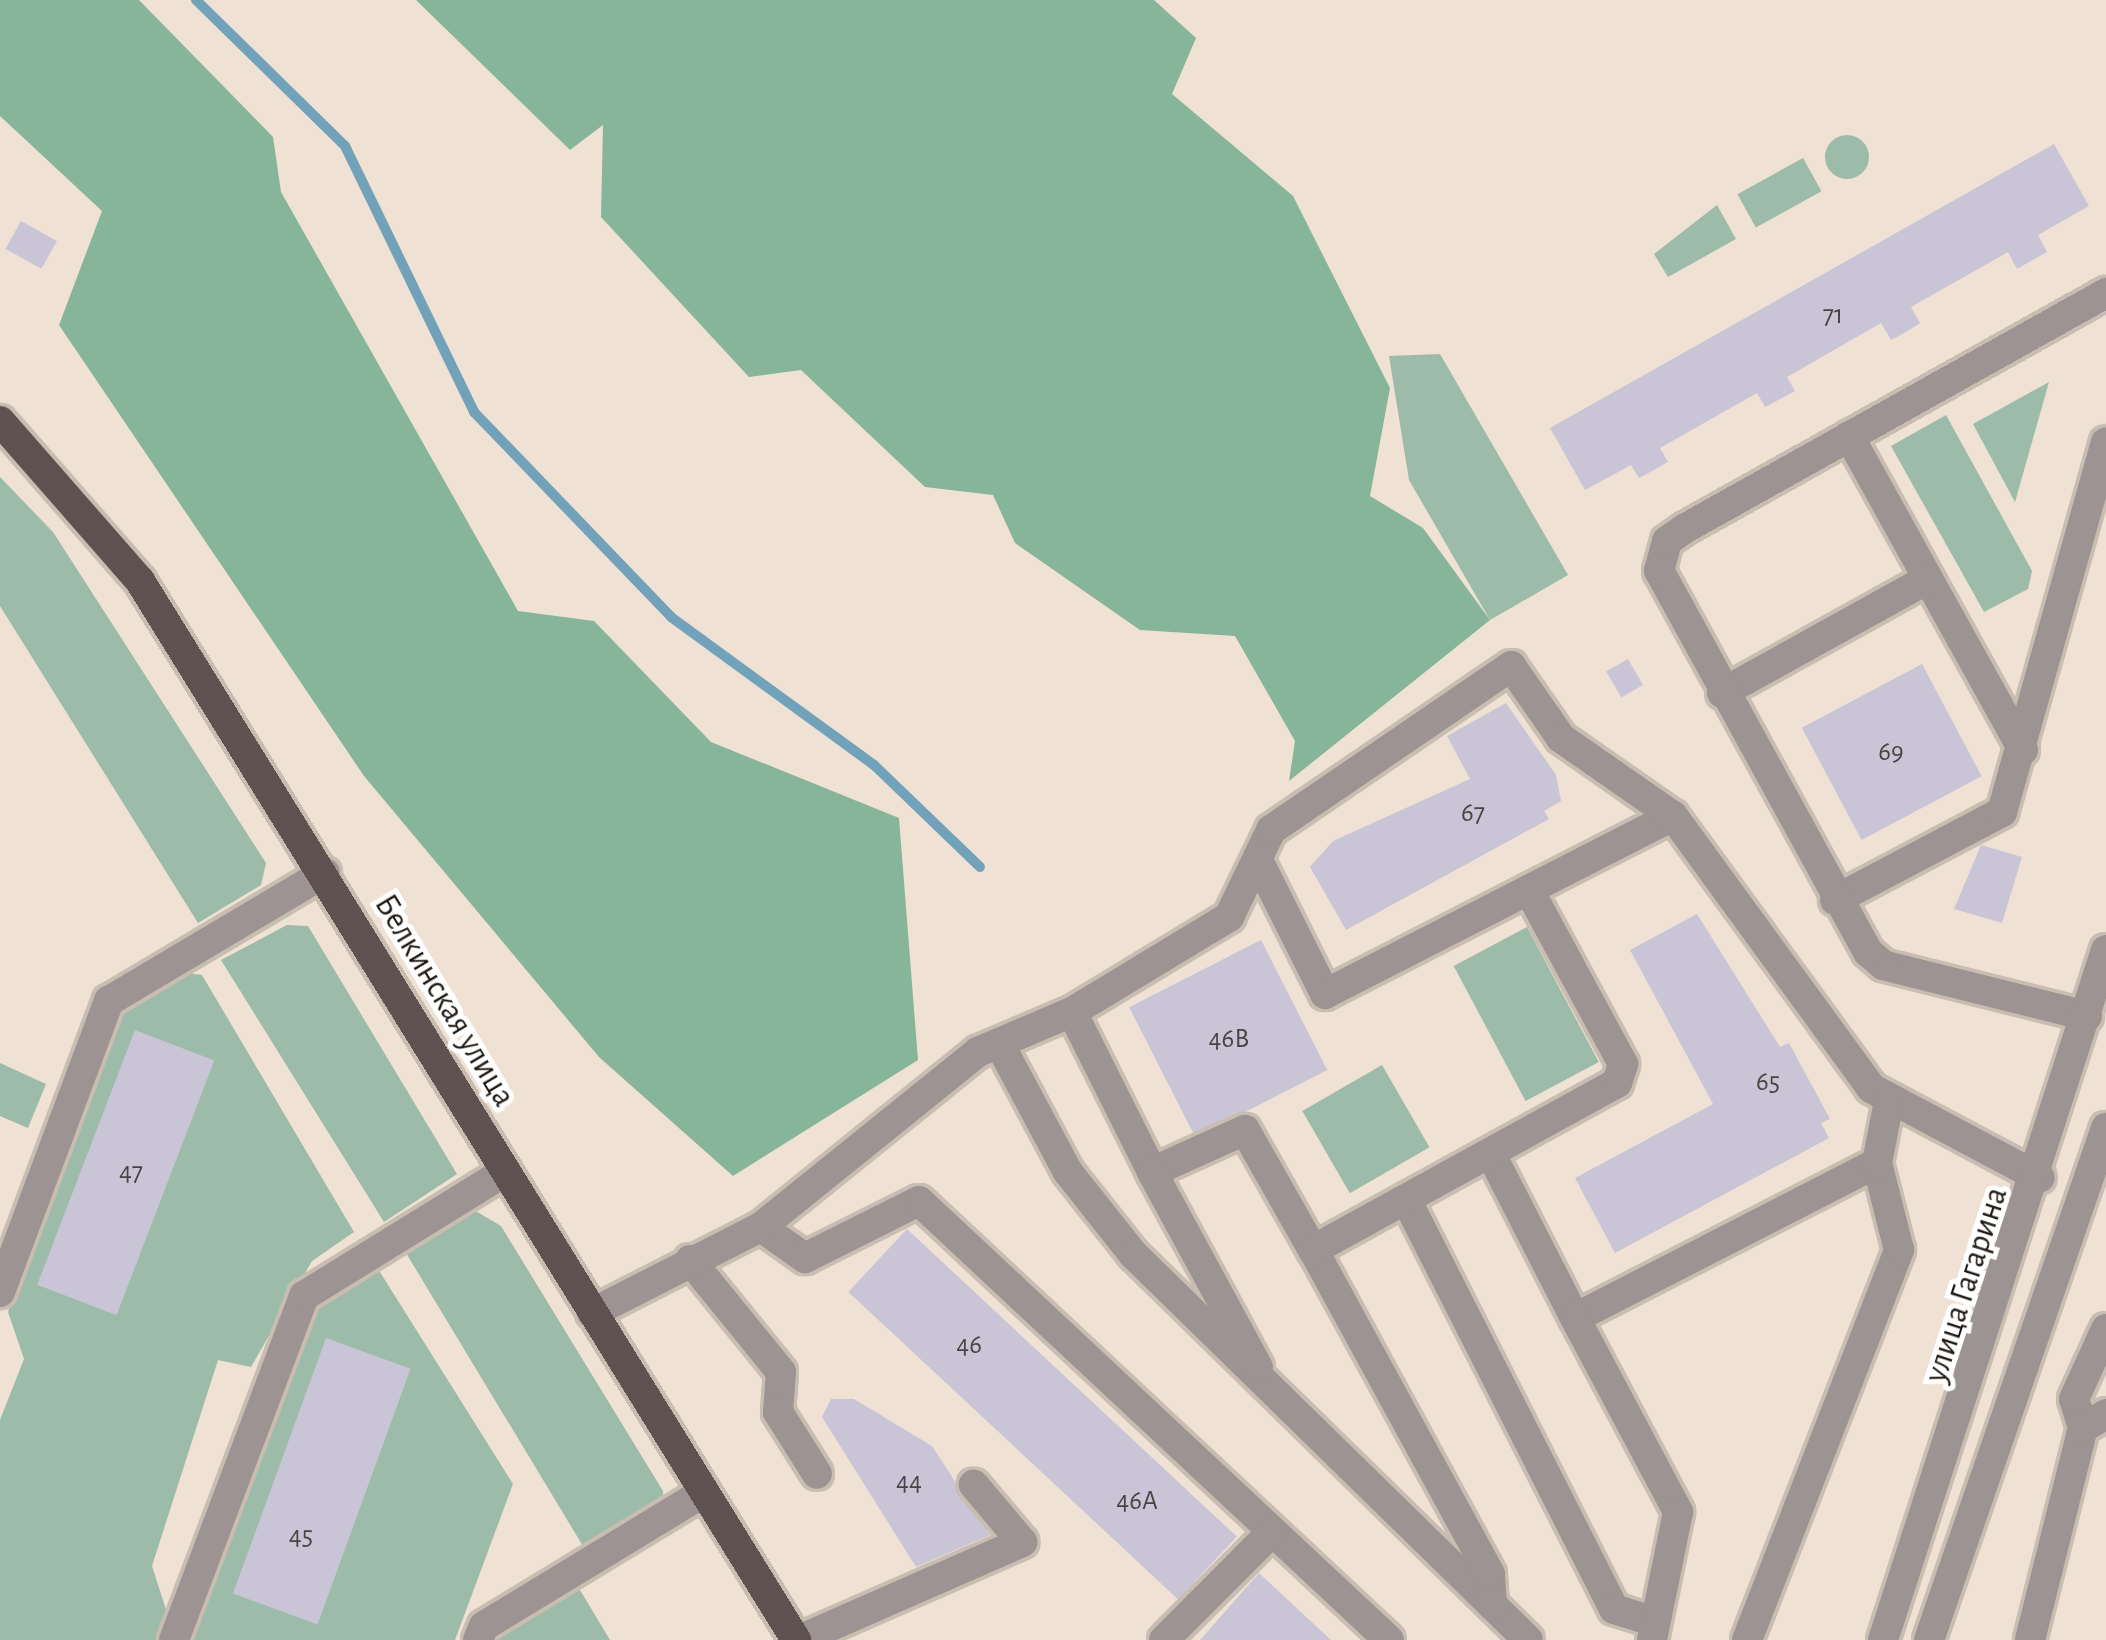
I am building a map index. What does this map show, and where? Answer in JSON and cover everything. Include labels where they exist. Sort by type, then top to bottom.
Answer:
[{"type":"main road","name":"Белкинская улица","points":[[0,421],[140,581],[798,1640]]},
{"type":"street","points":[[2087,1016],[1883,965],[1835,900],[1659,571],[1667,541],[2106,292]]},
{"type":"street","points":[[1849,436],[2023,750]]},
{"type":"street","points":[[1835,900],[2002,812],[2106,442]]},
{"type":"street","points":[[1722,693],[1928,579]]},
{"type":"street","points":[[592,1313],[761,1227],[806,1182],[999,1043],[1072,1012],[1228,917],[1271,830],[1511,665],[1561,738],[1673,816],[1849,1067],[1889,1101],[2040,1178]]},
{"type":"street","points":[[1258,860],[1325,994],[1673,816]]},
{"type":"street","points":[[0,1292],[110,1001],[325,873]]},
{"type":"street","points":[[1313,1250],[1408,1203],[1617,1083],[1623,1064],[1529,890]]},
{"type":"street","name":"улица Гагарина","points":[[1883,1640],[2040,1178],[2106,950]]},
{"type":"street","points":[[1072,1012],[1152,1172],[1277,1402]]},
{"type":"street","points":[[999,1043],[1068,1172],[1277,1402],[1528,1640]]},
{"type":"street","points":[[1747,1640],[1898,1250],[1877,1163],[1889,1101]]},
{"type":"street","points":[[1929,1640],[2093,1211],[2106,1128]]},
{"type":"street","points":[[1152,1172],[1245,1130],[1490,1574],[1492,1605]]},
{"type":"street","points":[[1408,1203],[1614,1609],[1653,1631],[1678,1512],[1492,1156]]},
{"type":"street","points":[[1575,1318],[1877,1163]]},
{"type":"street","points":[[174,1640],[304,1296],[505,1172]]},
{"type":"street","points":[[761,1227],[805,1258],[919,1201],[1389,1640]]},
{"type":"street","points":[[689,1260],[781,1372],[778,1412],[817,1474]]},
{"type":"street","points":[[2030,1640],[2095,1421],[2074,1399],[2106,1329]]},
{"type":"street","points":[[798,1640],[1022,1542],[974,1485]]},
{"type":"street","points":[[478,1640],[484,1626],[584,1575],[704,1492]]},
{"type":"street","points":[[1164,1640],[1271,1533]]},
{"type":"green space","points":[[0,0],[139,0],[273,137],[281,192],[518,611],[594,621],[711,742],[899,818],[918,1060],[733,1176],[599,1057],[364,776],[59,325],[102,211],[0,116]]},
{"type":"green space","points":[[416,0],[1154,0],[1196,38],[1172,94],[1293,196],[1390,388],[1370,496],[1423,528],[1490,620],[1289,781],[1295,741],[1235,636],[1140,630],[1015,543],[993,495],[925,487],[801,370],[749,377],[601,217],[603,125],[570,150]]},
{"type":"green space","points":[[1847,135],[1863,141],[1869,157],[1863,173],[1847,179],[1831,173],[1825,157],[1831,141]]},
{"type":"green space","points":[[1803,158],[1821,191],[1756,228],[1737,194]]},
{"type":"green space","points":[[1717,205],[1736,239],[1668,277],[1654,254]]},
{"type":"green space","points":[[1440,354],[1568,575],[1490,620],[1409,480],[1389,356]]},
{"type":"green space","points":[[2049,382],[2015,502],[1973,424]]},
{"type":"green space","points":[[1946,415],[2032,571],[2028,589],[1984,612],[1891,446]]},
{"type":"green space","points":[[0,477],[53,532],[266,863],[261,885],[198,923],[0,606]]},
{"type":"green space","points":[[287,925],[308,926],[457,1174],[384,1222],[221,960]]},
{"type":"green space","points":[[1527,927],[1599,1062],[1526,1101],[1454,966]]},
{"type":"green space","points":[[186,973],[202,975],[354,1232],[312,1261],[251,1367],[218,1360],[152,1566],[169,1619],[161,1640],[0,1640],[0,1420],[24,1359],[8,1312],[125,1010]]},
{"type":"green space","points":[[0,1063],[46,1084],[28,1128],[0,1116]]},
{"type":"green space","points":[[1382,1065],[1430,1147],[1350,1193],[1302,1111]]},
{"type":"green space","points":[[474,1210],[501,1226],[663,1491],[663,1512],[589,1556],[403,1248]]},
{"type":"green space","points":[[373,1261],[513,1484],[455,1640],[188,1640],[320,1296]]},
{"type":"green space","points":[[580,1590],[610,1640],[492,1640],[499,1631]]},
{"type":"building","points":[[2054,144],[2089,206],[2038,235],[2047,252],[2017,269],[2008,252],[1911,307],[1920,323],[1906,332],[1891,340],[1881,323],[1787,377],[1795,391],[1765,407],[1757,393],[1660,448],[1668,462],[1654,470],[1639,478],[1631,465],[1585,490],[1550,428]]},
{"type":"building","points":[[21,221],[57,241],[41,269],[5,249]]},
{"type":"building","points":[[1628,659],[1643,685],[1621,697],[1606,672]]},
{"type":"building","points":[[1922,664],[1982,776],[1862,840],[1802,728]]},
{"type":"building","points":[[1506,703],[1556,775],[1561,801],[1544,811],[1549,819],[1346,930],[1310,867],[1333,841],[1470,779],[1447,736]]},
{"type":"building","points":[[1981,845],[2022,857],[2002,923],[1954,909]]},
{"type":"building","points":[[1697,914],[1780,1047],[1789,1043],[1830,1119],[1821,1123],[1829,1138],[1615,1253],[1575,1178],[1713,1104],[1630,950]]},
{"type":"building","points":[[1261,940],[1327,1070],[1195,1137],[1129,1007]]},
{"type":"building","points":[[135,1030],[214,1060],[117,1315],[37,1285]]},
{"type":"building","points":[[907,1229],[1237,1537],[1178,1599],[848,1292]]},
{"type":"building","points":[[326,1338],[411,1369],[318,1624],[233,1594]]},
{"type":"building","points":[[831,1399],[854,1399],[932,1446],[990,1535],[916,1567],[822,1417]]},
{"type":"building","points":[[1259,1573],[1331,1640],[1200,1640]]},
{"type":"waterway","points":[[196,0],[345,146],[474,412],[671,617],[874,765],[980,867]]}]
